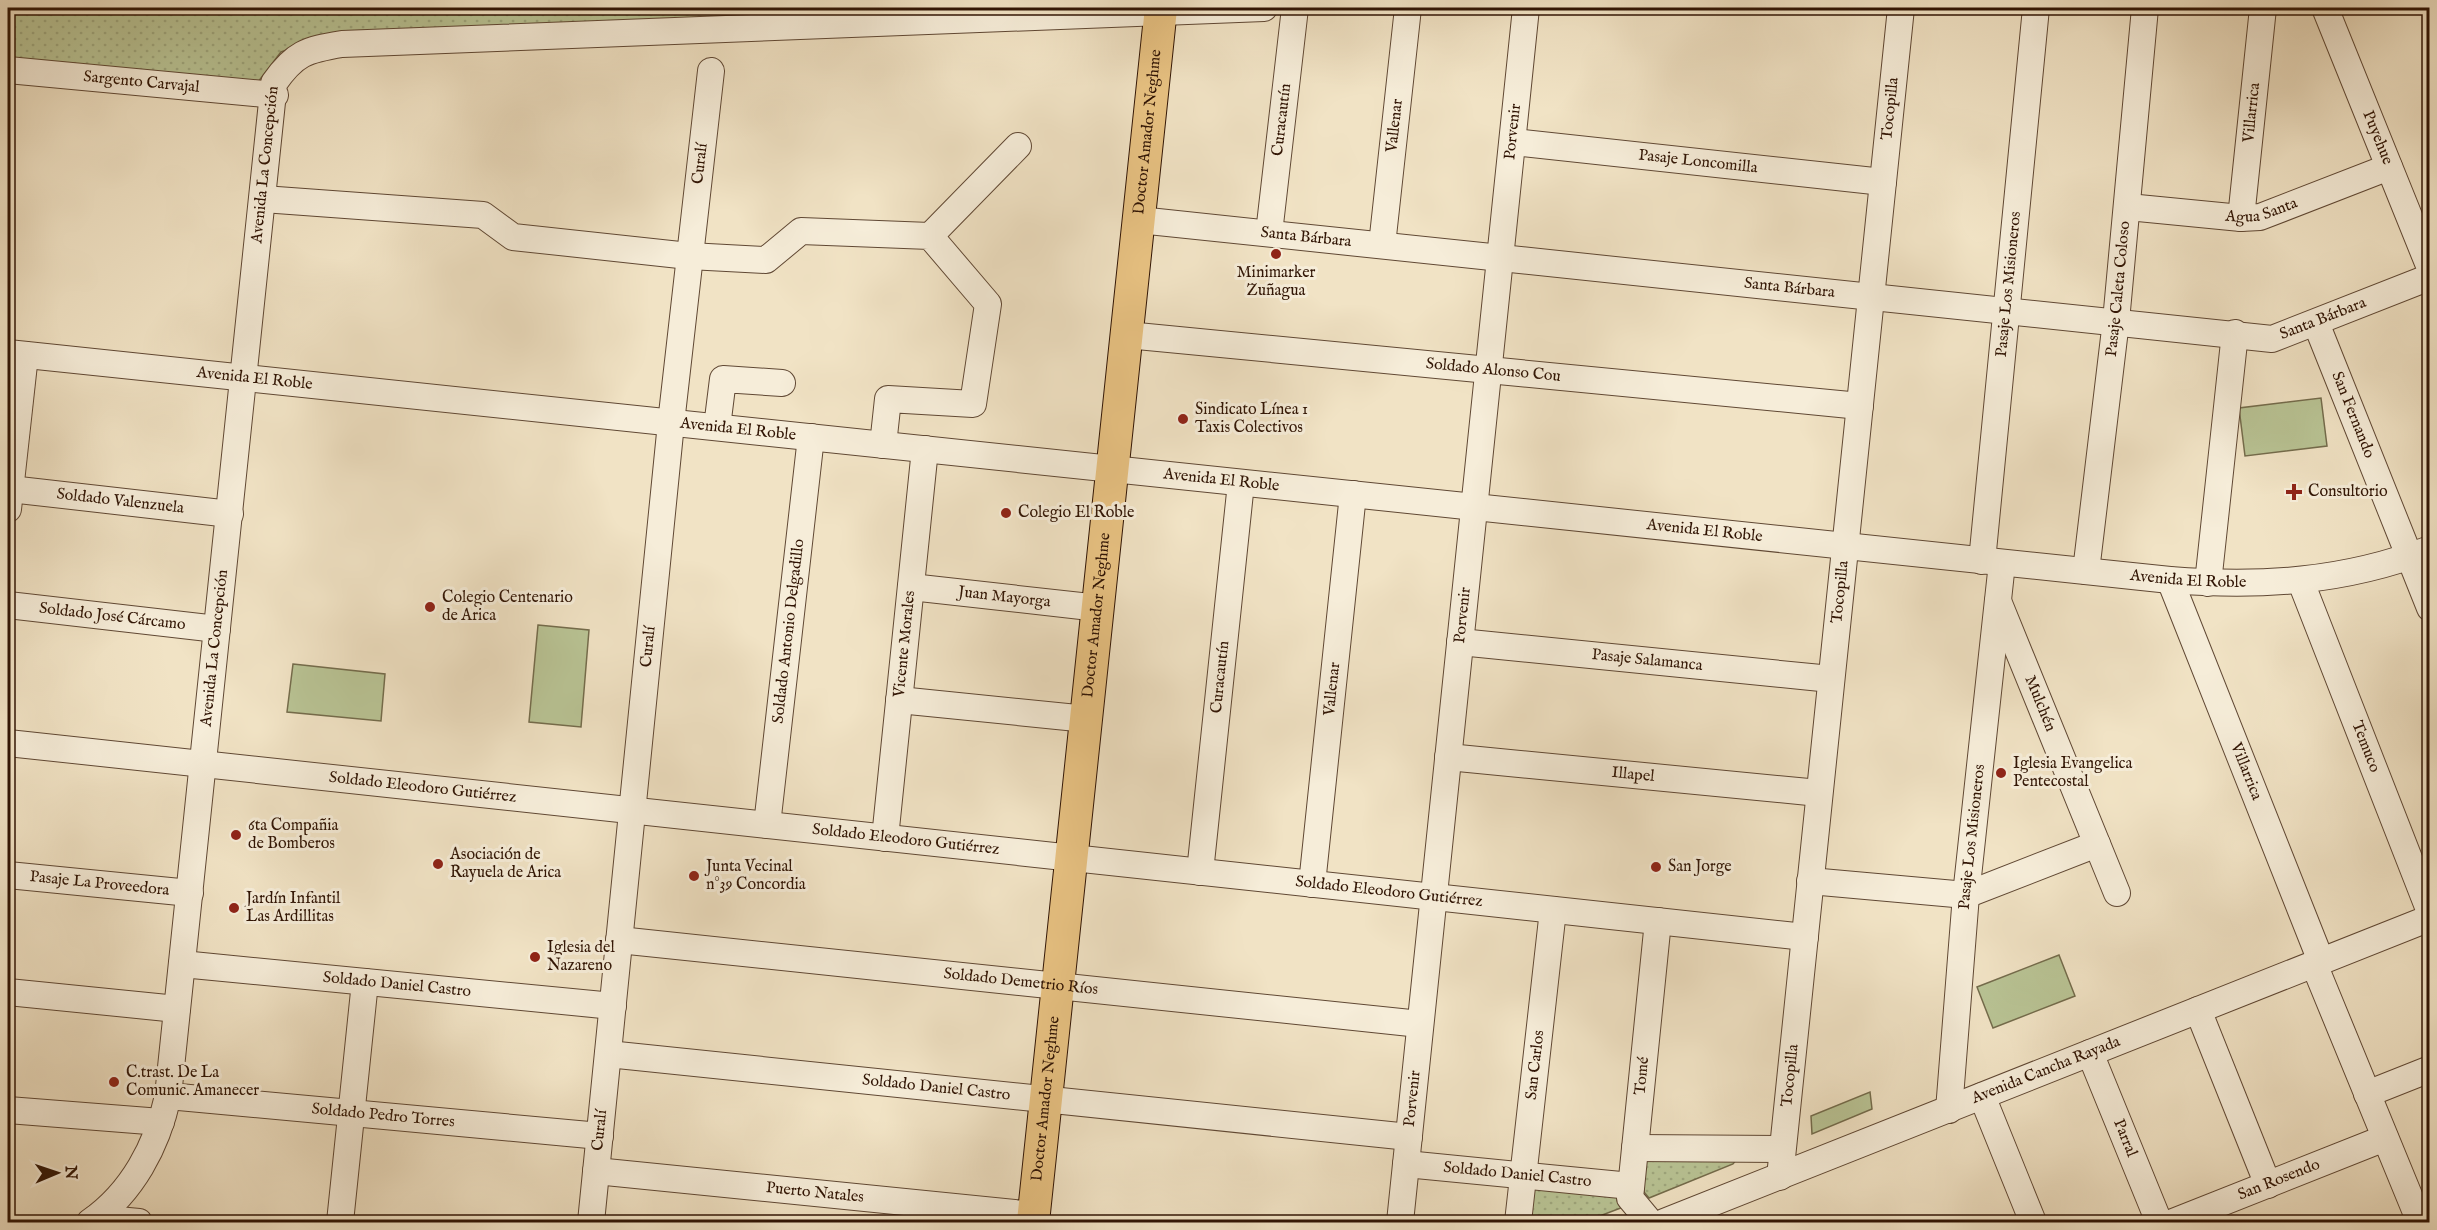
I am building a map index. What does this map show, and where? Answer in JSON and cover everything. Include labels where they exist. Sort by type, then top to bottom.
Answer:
[{"type":"main road","name":"Doctor Amador Neghme","points":[[1034,1219],[1161,10]]},
{"type":"street","name":"Avenida La Concepción","points":[[93,1220],[129,1185],[142,1165],[161,1122],[168,1096],[274,83],[289,62],[309,50],[342,44],[1161,10],[1264,8]]},
{"type":"street","name":"Curacautín","points":[[1269,233],[1295,8]]},
{"type":"street","name":"Vallenar","points":[[1382,245],[1408,8]]},
{"type":"street","name":"Porvenir","points":[[1400,1222],[1526,8]]},
{"type":"street","name":"Tocopilla","points":[[1780,1177],[1901,8]]},
{"type":"street","name":"Pasaje Los Misioneros","points":[[1949,1110],[1966,895],[1996,597],[1992,562],[2007,310],[2036,8]]},
{"type":"street","name":"Pasaje Caleta Coloso","points":[[2086,572],[2128,207],[2145,8]]},
{"type":"street","name":"Villarrica","points":[[2241,218],[2263,8]]},
{"type":"street","name":"Puyehue","points":[[2325,8],[2430,268]]},
{"type":"street","name":"Sargento Carvajal","points":[[8,70],[274,95]]},
{"type":"street","name":"Curalí","points":[[591,1222],[671,423],[711,71]]},
{"type":"street","name":"Pasaje Loncomilla","points":[[1513,142],[1883,182]]},
{"type":"street","points":[[930,236],[1018,146]]},
{"type":"street","name":"Agua Santa","points":[[2128,207],[2241,218],[2260,217],[2389,167]]},
{"type":"street","points":[[263,199],[483,215],[513,237],[689,256],[765,260],[801,231],[930,236],[988,304],[973,404],[888,399],[883,445]]},
{"type":"street","name":"Santa Bárbara","points":[[1139,220],[2235,333],[2272,339],[2430,277]]},
{"type":"street","name":"San Fernando","points":[[2316,323],[2419,553],[2430,608]]},
{"type":"street","points":[[2208,583],[2235,333]]},
{"type":"street","name":"Soldado Alonso Cou","points":[[1127,335],[1860,406]]},
{"type":"street","points":[[9,499],[16,354]]},
{"type":"street","name":"Avenida El Roble","points":[[16,354],[2170,580],[2208,583],[2301,582],[2360,572],[2419,553]]},
{"type":"street","points":[[717,427],[723,379],[782,383]]},
{"type":"street","name":"Soldado Antonio Delgadillo","points":[[767,825],[811,437]]},
{"type":"street","name":"Vicente Morales","points":[[885,838],[925,450]]},
{"type":"street","name":"Curacautín","points":[[1200,872],[1241,483]]},
{"type":"street","name":"Vallenar","points":[[1312,884],[1353,494]]},
{"type":"street","name":"Soldado Valenzuela","points":[[9,499],[230,514]]},
{"type":"street","name":"Villarrica","points":[[2170,580],[2367,1094],[2420,1222]]},
{"type":"street","name":"Temuco","points":[[2301,582],[2430,912]]},
{"type":"street","name":"Juan Mayorga","points":[[911,587],[1099,608]]},
{"type":"street","name":"Mulchén","points":[[1996,597],[2117,893]]},
{"type":"street","name":"Soldado José Cárcamo","points":[[8,605],[218,629]]},
{"type":"street","name":"Pasaje Salamanca","points":[[1460,642],[1831,679]]},
{"type":"street","points":[[899,700],[1087,719]]},
{"type":"street","name":"Soldado Eleodoro Gutiérrez","points":[[8,743],[1804,937]]},
{"type":"street","name":"Illapel","points":[[1448,757],[1820,793]]},
{"type":"street","points":[[1810,881],[1966,895],[2097,844]]},
{"type":"street","name":"Pasaje La Proveedora","points":[[8,875],[190,893]]},
{"type":"street","name":"San Carlos","points":[[1518,1222],[1553,910]]},
{"type":"street","name":"Avenida Cancha Rayada","points":[[1664,1222],[2430,918]]},
{"type":"street","name":"Tomé","points":[[1650,1222],[1630,1198],[1658,921]]},
{"type":"street","name":"Soldado Demetrio Ríos","points":[[619,940],[1420,1024]]},
{"type":"street","name":"Soldado Daniel Castro","points":[[182,964],[613,1006]]},
{"type":"street","points":[[340,1222],[365,982]]},
{"type":"street","points":[[8,992],[177,1009]]},
{"type":"street","points":[[2198,1010],[2268,1185]]},
{"type":"street","name":"Parral","points":[[2090,1053],[2159,1222]]},
{"type":"street","name":"Soldado Daniel Castro","points":[[608,1054],[1409,1137]]},
{"type":"street","points":[[2367,1094],[2430,1070]]},
{"type":"street","name":"Soldado Pedro Torres","points":[[168,1096],[600,1136]]},
{"type":"street","points":[[1982,1096],[2033,1222]]},
{"type":"street","points":[[8,1110],[161,1122]]},
{"type":"street","name":"San Rosendo","points":[[2173,1222],[2385,1138]]},
{"type":"street","points":[[1635,1148],[1782,1149]]},
{"type":"street","name":"Soldado Daniel Castro","points":[[1406,1164],[1631,1186]]},
{"type":"street","name":"Puerto Natales","points":[[596,1171],[1034,1219]]},
{"type":"street","points":[[93,1220],[139,1222]]},
{"type":"green space","points":[[8,8],[898,8],[330,35],[281,52],[258,82],[8,63]]},
{"type":"green space","points":[[2321,398],[2327,446],[2245,456],[2239,408]]},
{"type":"green space","points":[[538,625],[589,630],[581,727],[529,722]]},
{"type":"green space","points":[[293,664],[385,674],[381,721],[287,712]]},
{"type":"green space","points":[[2059,955],[2075,996],[1993,1028],[1977,987]]},
{"type":"green space","points":[[1870,1092],[1872,1109],[1812,1134],[1811,1116]]},
{"type":"green space","points":[[1645,1154],[1737,1159],[1733,1164],[1649,1198],[1644,1192]]},
{"type":"green space","points":[[1523,1183],[1625,1188],[1626,1206],[1584,1222],[1521,1222]]},
{"type":"place","name":"Minimarker Zuñagua","points":[[1276,254]]},
{"type":"place","name":"Sindicato Línea 1 Taxis Colectivos","points":[[1183,419]]},
{"type":"place","name":"Consultorio","points":[[2294,492]]},
{"type":"place","name":"Colegio El Roble","points":[[1006,513]]},
{"type":"place","name":"Colegio Centenario de Arica","points":[[430,607]]},
{"type":"place","name":"Iglesia Evangelica Pentecostal","points":[[2001,773]]},
{"type":"place","name":"6ta Compañia de Bomberos","points":[[236,835]]},
{"type":"place","name":"Asociación de Rayuela de Arica","points":[[438,864]]},
{"type":"place","name":"San Jorge","points":[[1656,867]]},
{"type":"place","name":"Junta Vecinal n°39 Concordia","points":[[694,876]]},
{"type":"place","name":"Jardín Infantil Las Ardillitas","points":[[234,908]]},
{"type":"place","name":"Iglesia del Nazareno","points":[[535,957]]},
{"type":"place","name":"C.trast. De La Comunic. Amanecer","points":[[114,1082]]}]
